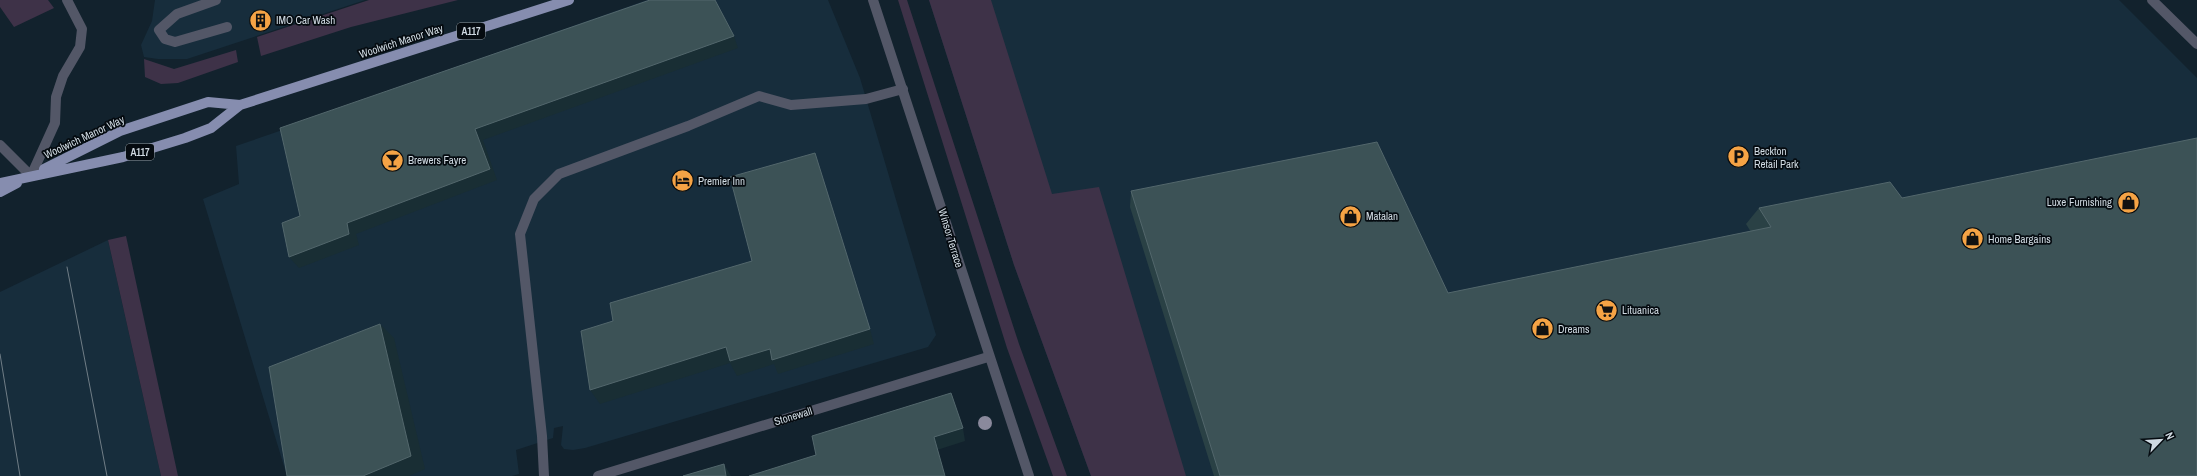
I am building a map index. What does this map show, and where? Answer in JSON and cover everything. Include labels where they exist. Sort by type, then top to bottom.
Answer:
[{"type":"main road","name":"Woolwich Manor Way","points":[[0,183],[124,157],[191,136],[211,128],[240,105],[569,0]]},
{"type":"main road","name":"Woolwich Manor Way","points":[[0,192],[120,131],[208,102],[240,105]]},
{"type":"street","points":[[0,146],[31,176],[56,123],[56,97],[61,83],[80,47],[82,29],[67,0]]},
{"type":"street","points":[[216,0],[182,10],[164,21],[159,30],[165,39],[175,42],[227,27]]},
{"type":"street","name":"Winsor Terrace","points":[[873,0],[903,89],[988,357],[1029,476]]},
{"type":"street","points":[[2152,0],[2197,44]]},
{"type":"street","points":[[544,476],[542,436],[520,234],[534,199],[559,174],[688,126],[759,96],[791,105],[866,99],[903,89]]},
{"type":"street","name":"Stonewall","points":[[598,476],[988,357]]},
{"type":"shaded area","points":[[0,0],[48,0],[54,8],[14,27],[0,7]]},
{"type":"shaded area","points":[[155,0],[365,0],[187,59],[158,59],[144,57],[141,45],[152,21]]},
{"type":"shaded area","points":[[369,0],[458,0],[351,27],[261,56],[257,37]]},
{"type":"shaded area","points":[[647,0],[828,0],[860,78],[936,335],[928,347],[585,448],[573,450],[564,449],[561,445],[563,426],[554,428],[553,438],[516,450],[519,474],[512,476],[287,476],[203,199],[239,184],[236,146],[332,113],[381,93]]},
{"type":"shaded area","points":[[898,0],[907,0],[1019,344],[1067,476],[1053,476],[1007,348]]},
{"type":"shaded area","name":"Beckton Retail Park","points":[[929,0],[2119,0],[2197,78],[2197,476],[1091,476],[1014,265]]},
{"type":"shaded area","points":[[929,0],[991,0],[1052,194],[1099,187],[1186,476],[1091,476],[1014,265]]},
{"type":"shaded area","points":[[236,50],[238,62],[178,83],[161,84],[145,77],[144,59],[174,69]]},
{"type":"shaded area","points":[[126,236],[178,476],[161,476],[108,240]]},
{"type":"shaded area","points":[[108,240],[161,476],[0,476],[0,292]]},
{"type":"building","points":[[650,0],[715,0],[734,36],[475,129],[490,169],[347,223],[349,234],[289,257],[282,223],[300,216],[280,128]]},
{"type":"building","points":[[2197,138],[2197,476],[1220,476],[1131,191],[1377,142],[1448,293],[1771,227],[1759,208],[1890,182],[1902,198]]},
{"type":"building","points":[[815,153],[870,329],[772,360],[770,349],[730,361],[726,347],[590,390],[581,331],[613,321],[610,303],[752,261],[730,177]]},
{"type":"building","points":[[380,324],[411,456],[363,476],[287,476],[269,367]]},
{"type":"building","points":[[951,393],[963,428],[934,437],[945,476],[749,476],[816,455],[812,436]]},
{"type":"building","points":[[724,464],[726,476],[683,476]]},
{"type":"tram line","points":[[67,267],[107,476]]},
{"type":"tram line","points":[[0,354],[20,476]]},
{"type":"place","name":"IMO Car Wash","points":[[260,20]]},
{"type":"place","name":"Beckton Retail Park","points":[[1738,157]]},
{"type":"place","name":"Brewers Fayre","points":[[392,160]]},
{"type":"place","name":"Premier Inn","points":[[682,181]]},
{"type":"place","name":"Luxe Furnishing","points":[[2128,202]]},
{"type":"place","name":"Matalan","points":[[1351,216]]},
{"type":"place","name":"Home Bargains","points":[[1973,239]]},
{"type":"place","name":"Lituanica","points":[[1606,310]]},
{"type":"place","name":"Dreams","points":[[1542,329]]}]
